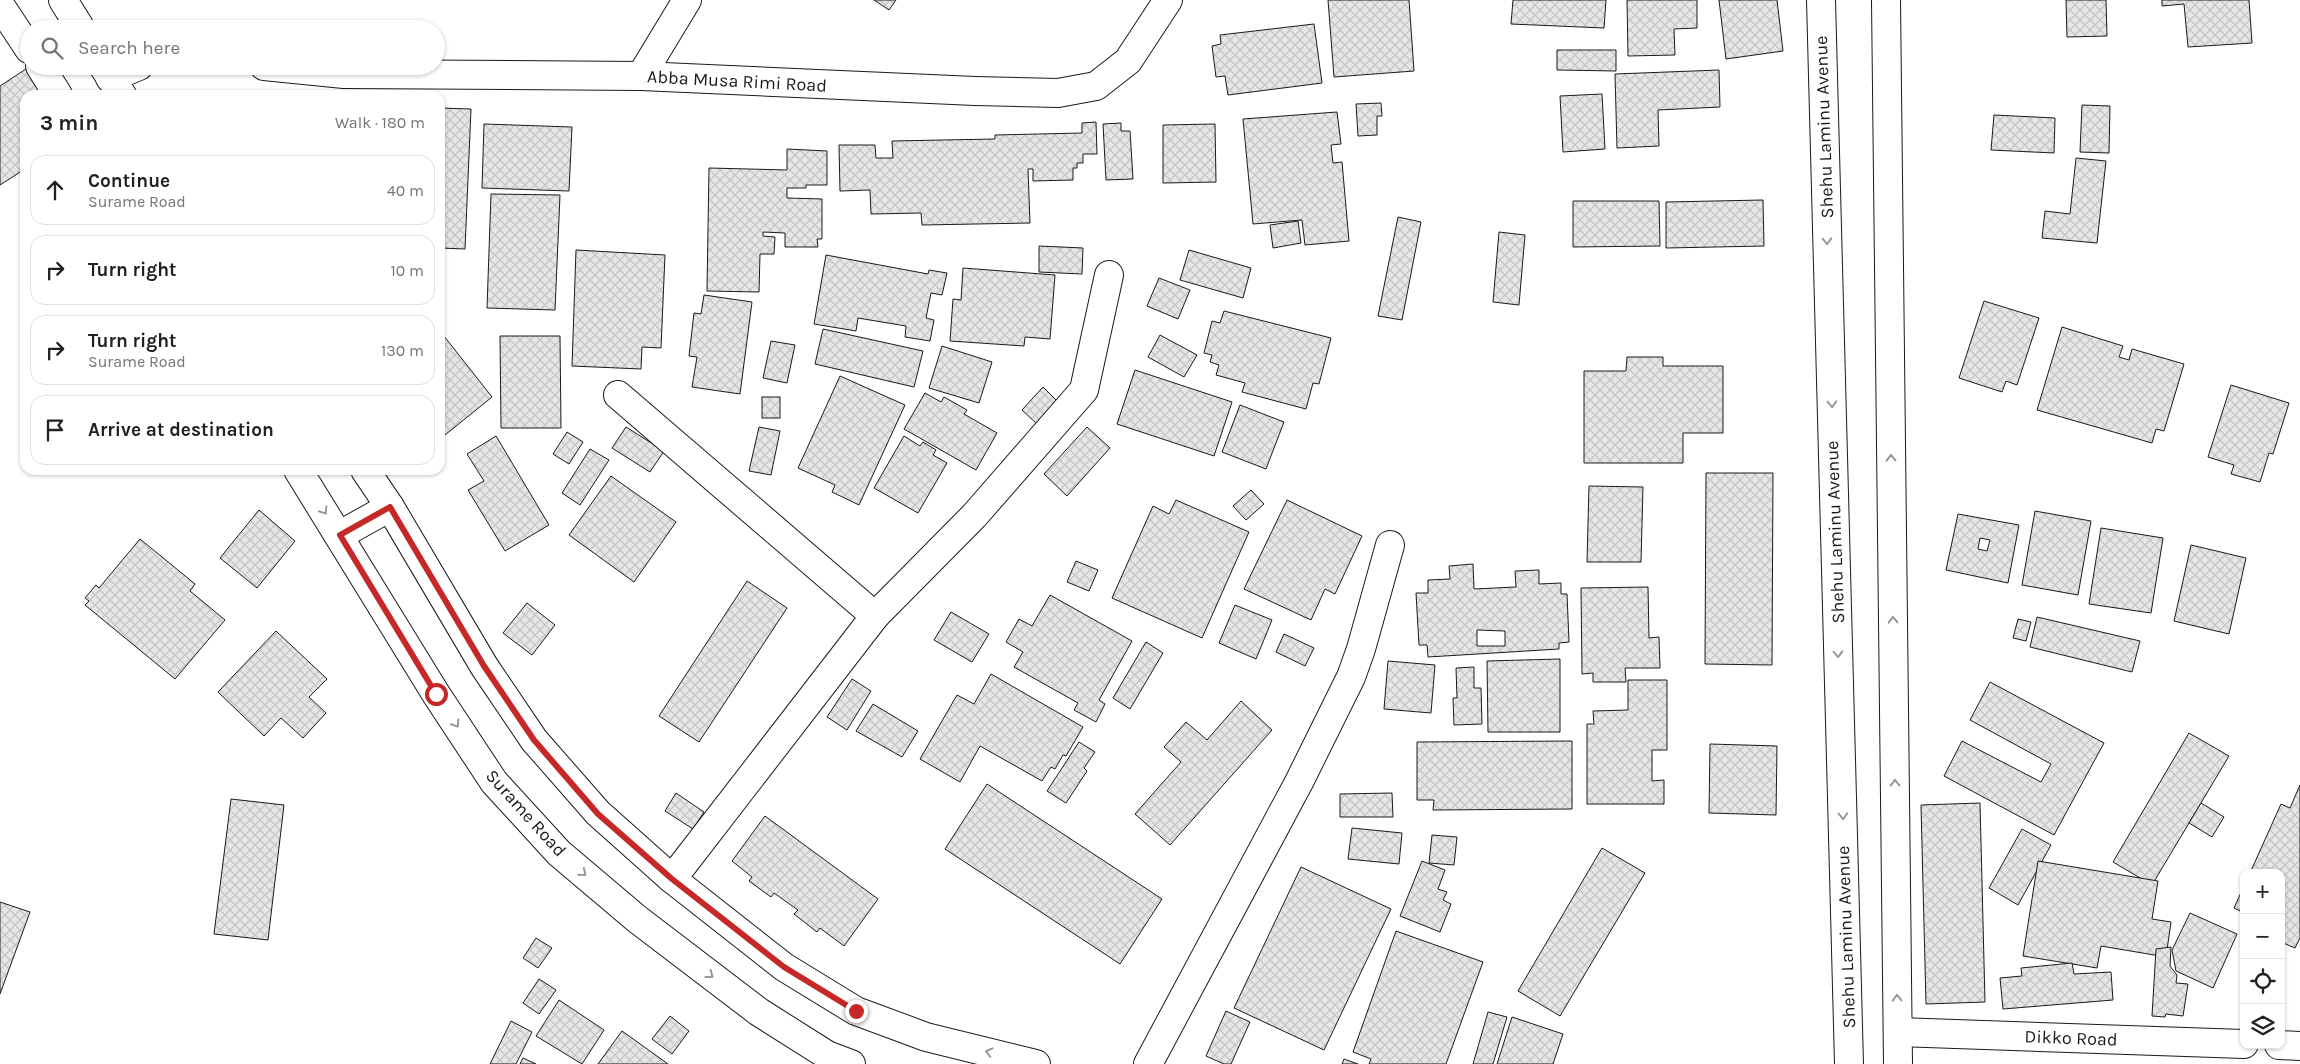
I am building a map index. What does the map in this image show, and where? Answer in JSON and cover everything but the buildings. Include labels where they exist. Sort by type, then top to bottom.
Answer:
[{"type":"street","points":[[63,0],[75,20]]},
{"type":"street","points":[[641,76],[687,0]]},
{"type":"street","name":"Abba Musa Rimi Road","points":[[445,75],[641,76],[956,91],[1058,93],[1096,86],[1128,61],[1168,0]]},
{"type":"street","name":"Shehu Laminu Avenue","points":[[1821,0],[1849,1064]]},
{"type":"street","points":[[1886,0],[1898,1064]]},
{"type":"street","points":[[0,4],[20,35]]},
{"type":"street","points":[[46,75],[55,90]]},
{"type":"street","points":[[672,879],[876,616],[974,516],[1084,390],[1109,276]]},
{"type":"street","points":[[618,394],[876,616]]},
{"type":"street","name":"Surame Road","points":[[301,475],[340,535],[436,694],[494,782],[560,853],[637,919],[759,1012],[827,1055],[851,1064]]},
{"type":"street","points":[[368,475],[390,507],[484,666],[534,740],[598,814],[672,879],[784,967],[856,1011],[926,1037],[1036,1064]]},
{"type":"street","points":[[340,535],[390,507]]},
{"type":"street","points":[[1148,1064],[1299,782],[1351,677],[1361,650],[1390,544]]},
{"type":"street","name":"Dikko Road","points":[[1898,1032],[2240,1044]]},
{"type":"street","points":[[2285,1045],[2300,1046]]},
{"type":"route","points":[[436,694],[340,535],[390,507],[484,666],[534,740],[598,814],[672,879],[784,967],[856,1011]]}]
